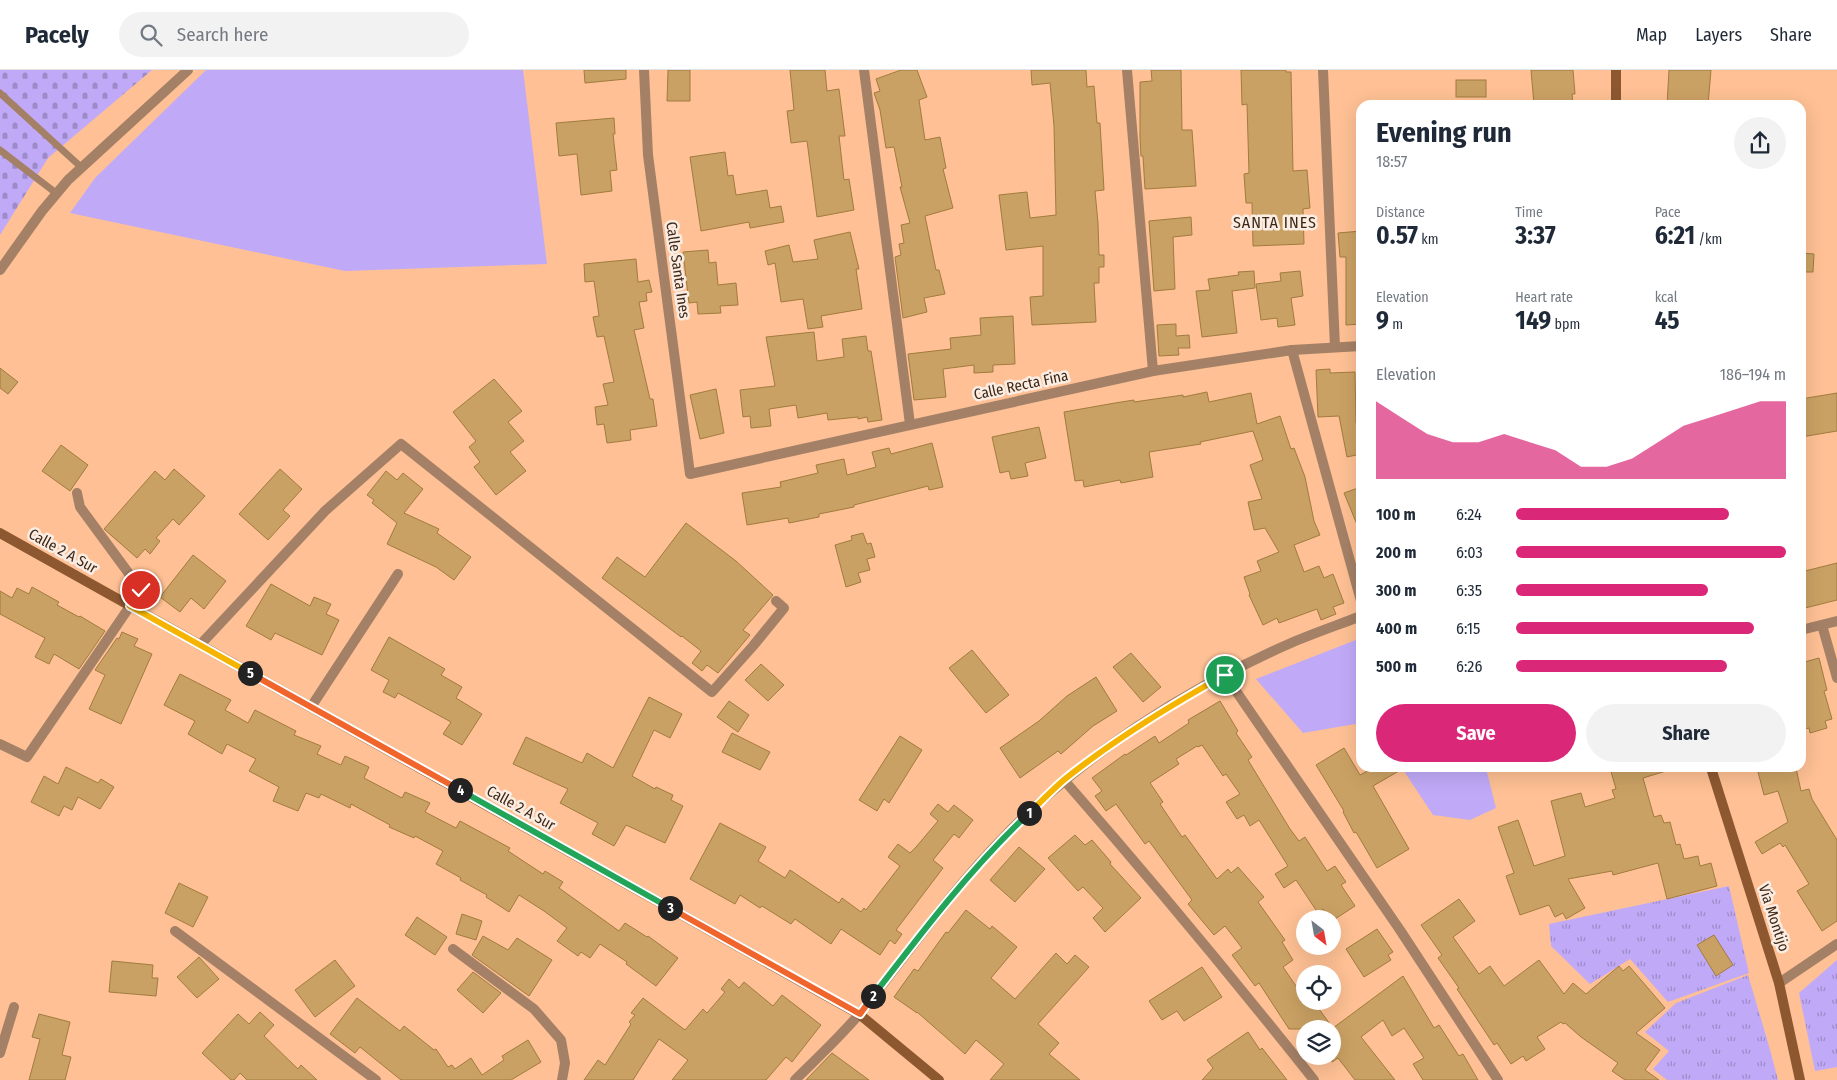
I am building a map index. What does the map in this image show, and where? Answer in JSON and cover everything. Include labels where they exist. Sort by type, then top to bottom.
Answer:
[{"type":"main road","points":[[1616,70],[1616,100]]},
{"type":"main road","name":"Calle 2 A Sur","points":[[0,533],[860,1014],[939,1080]]},
{"type":"main road","name":"Vía Montijo","points":[[1712,772],[1779,983],[1800,1080]]},
{"type":"street","points":[[0,270],[56,193],[81,167],[188,70]]},
{"type":"street","name":"Calle Santa Ines","points":[[644,70],[648,155],[690,474]]},
{"type":"street","points":[[864,70],[910,424]]},
{"type":"street","points":[[1127,70],[1153,371]]},
{"type":"street","points":[[1323,70],[1335,347]]},
{"type":"street","name":"Calle Recta Fina","points":[[690,474],[1153,371],[1292,350],[1356,346]]},
{"type":"street","points":[[1292,350],[1356,583]]},
{"type":"street","points":[[200,645],[326,511],[401,444],[712,692],[784,608],[776,601]]},
{"type":"street","points":[[0,744],[27,757],[141,590],[80,506],[77,492]]},
{"type":"street","points":[[311,707],[398,574]]},
{"type":"street","points":[[795,1080],[860,1014],[933,917],[1004,837],[1064,780],[1124,735],[1225,675],[1290,644],[1356,618]]},
{"type":"street","points":[[1806,629],[1837,621]]},
{"type":"street","points":[[1822,625],[1837,678]]},
{"type":"street","points":[[1225,675],[1400,930],[1498,1080]]},
{"type":"street","points":[[1064,780],[1236,981],[1314,1080]]},
{"type":"street","points":[[175,931],[376,1080]]},
{"type":"street","points":[[1779,983],[1837,944]]},
{"type":"street","points":[[453,949],[534,1009],[561,1040],[565,1063],[562,1080]]},
{"type":"street","points":[[0,1053],[14,1007]]},
{"type":"lane","points":[[0,93],[81,167]]},
{"type":"lane","points":[[0,150],[56,193]]},
{"type":"green space","points":[[0,70],[152,70],[48,158],[0,235]]},
{"type":"green space","points":[[206,70],[523,70],[547,264],[345,271],[70,213],[95,178]]},
{"type":"green space","points":[[1356,640],[1356,724],[1303,733],[1256,679]]},
{"type":"green space","points":[[1405,772],[1487,772],[1496,808],[1470,820],[1433,815]]},
{"type":"green space","points":[[1729,886],[1749,973],[1668,1002],[1630,959],[1590,984],[1551,946],[1549,924]]},
{"type":"green space","points":[[1837,960],[1837,1067],[1815,1071],[1799,993]]},
{"type":"green space","points":[[1748,975],[1778,1080],[1667,1080],[1653,1069],[1669,1051],[1645,1032],[1676,1003]]},
{"type":"building","points":[[584,70],[626,70],[626,79],[585,83]]},
{"type":"building","points":[[668,70],[690,70],[690,101],[667,101]]},
{"type":"building","points":[[790,70],[825,70],[827,91],[839,89],[845,136],[839,136],[844,180],[849,179],[854,210],[817,217],[807,141],[791,143],[787,111],[794,110]]},
{"type":"building","points":[[901,70],[917,70],[927,97],[919,100],[925,140],[940,137],[946,168],[943,169],[953,208],[925,216],[936,270],[939,270],[945,294],[924,298],[927,312],[903,318],[895,257],[901,255],[899,244],[904,243],[901,225],[910,223],[900,187],[902,187],[894,147],[886,148],[880,110],[874,93],[880,91],[876,79]]},
{"type":"building","points":[[1031,70],[1086,70],[1087,87],[1094,86],[1097,123],[1100,123],[1104,190],[1095,191],[1099,255],[1104,255],[1104,267],[1099,267],[1099,283],[1094,283],[1096,322],[1032,325],[1030,297],[1043,296],[1043,246],[1006,250],[999,195],[1027,192],[1030,218],[1056,215],[1054,126],[1050,83],[1032,85]]},
{"type":"building","points":[[1151,70],[1181,70],[1182,130],[1192,130],[1196,186],[1145,189],[1140,138],[1140,82],[1152,81]]},
{"type":"building","points":[[1241,70],[1286,70],[1286,72],[1291,72],[1293,171],[1307,170],[1310,208],[1303,209],[1304,244],[1253,246],[1252,203],[1246,203],[1244,174],[1249,173],[1247,104],[1242,105]]},
{"type":"building","points":[[1531,70],[1573,70],[1575,94],[1572,94],[1573,100],[1534,100]]},
{"type":"building","points":[[1669,70],[1711,70],[1708,100],[1667,100]]},
{"type":"building","points":[[1456,80],[1486,80],[1486,97],[1456,97]]},
{"type":"building","points":[[614,118],[615,134],[613,134],[617,170],[610,171],[612,191],[581,195],[577,154],[559,156],[556,123]]},
{"type":"building","points":[[725,152],[728,176],[733,175],[736,195],[767,190],[770,208],[781,206],[784,222],[750,228],[749,222],[701,231],[690,157]]},
{"type":"building","points":[[1191,217],[1192,235],[1173,237],[1175,289],[1154,291],[1149,221]]},
{"type":"building","points":[[1356,231],[1356,324],[1346,325],[1346,257],[1340,257],[1338,233]]},
{"type":"building","points":[[850,232],[859,269],[856,269],[862,309],[821,316],[823,327],[808,329],[803,299],[781,302],[775,263],[768,265],[765,251],[789,245],[793,262],[818,259],[814,240]]},
{"type":"building","points":[[708,250],[709,263],[716,262],[718,285],[736,283],[738,305],[720,306],[721,313],[698,314],[697,302],[689,303],[683,252]]},
{"type":"building","points":[[1806,253],[1814,254],[1813,272],[1806,272]]},
{"type":"building","points":[[636,259],[638,282],[649,280],[652,292],[646,293],[647,301],[639,302],[644,328],[634,330],[650,399],[653,399],[657,426],[630,430],[631,440],[607,443],[604,424],[597,425],[595,407],[608,405],[603,384],[614,382],[604,336],[597,337],[593,317],[599,316],[594,281],[585,282],[584,264]]},
{"type":"building","points":[[1254,271],[1255,288],[1232,291],[1237,333],[1202,337],[1196,291],[1210,290],[1208,279],[1239,275],[1238,272]]},
{"type":"building","points":[[1300,271],[1303,296],[1291,298],[1295,325],[1278,327],[1277,318],[1261,320],[1256,284],[1281,281],[1280,273]]},
{"type":"building","points":[[1013,316],[1015,364],[993,365],[993,372],[974,373],[974,365],[943,369],[946,397],[914,400],[908,354],[951,349],[950,338],[981,335],[980,318]]},
{"type":"building","points":[[1176,324],[1176,336],[1189,335],[1190,348],[1178,348],[1179,355],[1159,356],[1157,325]]},
{"type":"building","points":[[814,332],[817,361],[844,357],[842,339],[866,336],[868,351],[871,351],[882,420],[868,422],[867,417],[858,419],[858,417],[828,420],[827,413],[798,418],[796,405],[769,409],[771,426],[751,428],[750,416],[743,417],[740,390],[775,386],[766,337]]},
{"type":"building","points":[[0,368],[18,382],[8,394],[0,388]]},
{"type":"building","points":[[1330,369],[1330,373],[1355,372],[1356,455],[1347,457],[1339,416],[1318,417],[1316,370]]},
{"type":"building","points":[[494,379],[522,411],[508,422],[524,441],[510,452],[526,471],[496,495],[474,467],[480,462],[469,447],[476,441],[453,412]]},
{"type":"building","points":[[716,389],[724,433],[700,439],[690,395]]},
{"type":"building","points":[[1207,392],[1209,402],[1251,393],[1257,424],[1280,416],[1291,449],[1294,448],[1305,477],[1314,521],[1320,535],[1294,545],[1304,572],[1319,566],[1324,578],[1333,574],[1344,603],[1333,607],[1336,614],[1321,620],[1317,609],[1279,623],[1277,618],[1263,625],[1249,595],[1244,577],[1261,571],[1257,561],[1279,552],[1265,528],[1254,530],[1248,502],[1262,499],[1250,465],[1263,460],[1253,431],[1200,442],[1201,444],[1149,452],[1153,477],[1121,483],[1120,480],[1084,487],[1083,480],[1075,481],[1064,412],[1134,400],[1134,402],[1183,395],[1183,397]]},
{"type":"building","points":[[1837,393],[1837,431],[1806,436],[1806,398]]},
{"type":"building","points":[[1039,427],[1046,458],[1025,463],[1028,476],[1011,479],[1009,471],[1000,473],[992,437]]},
{"type":"building","points":[[932,443],[943,487],[929,490],[928,486],[854,505],[854,507],[819,514],[819,517],[789,523],[788,518],[747,525],[742,493],[781,487],[780,482],[818,473],[816,465],[844,459],[847,475],[876,467],[872,452],[889,448],[891,454]]},
{"type":"building","points":[[61,445],[88,465],[70,491],[42,471]]},
{"type":"building","points":[[174,469],[205,496],[179,525],[173,519],[156,538],[160,541],[150,554],[145,549],[137,558],[104,529],[155,471],[165,480]]},
{"type":"building","points":[[280,469],[302,489],[283,510],[290,516],[268,540],[239,514]]},
{"type":"building","points":[[386,471],[397,480],[403,473],[423,489],[404,513],[439,529],[437,533],[471,557],[454,580],[436,567],[387,544],[397,523],[372,503],[374,500],[367,495]]},
{"type":"building","points":[[1356,489],[1356,522],[1344,493]]},
{"type":"building","points":[[686,523],[736,561],[773,595],[743,630],[750,635],[718,673],[707,665],[702,671],[692,663],[701,651],[602,578],[617,557],[645,577]]},
{"type":"building","points":[[863,533],[867,544],[871,543],[875,557],[867,559],[870,570],[858,573],[861,582],[846,587],[835,545],[852,540],[851,536]]},
{"type":"building","points":[[193,555],[226,581],[204,609],[191,598],[180,612],[160,597]]},
{"type":"building","points":[[1837,563],[1837,600],[1806,608],[1806,571]]},
{"type":"building","points":[[271,584],[310,606],[314,597],[331,604],[326,614],[339,620],[322,655],[275,633],[271,640],[246,626]]},
{"type":"building","points":[[32,587],[59,602],[57,605],[105,631],[79,669],[54,654],[49,664],[35,657],[45,638],[0,614],[0,591],[12,598],[17,588],[29,594]]},
{"type":"building","points":[[122,632],[138,639],[134,646],[152,654],[121,724],[89,709],[105,675],[95,670],[117,638],[119,639]]},
{"type":"building","points":[[389,637],[445,669],[441,675],[462,687],[456,698],[482,714],[462,745],[443,734],[451,722],[398,693],[395,698],[383,692],[389,680],[371,670]]},
{"type":"building","points":[[972,650],[1009,695],[986,713],[949,668]]},
{"type":"building","points":[[1131,653],[1161,687],[1143,702],[1113,667]]},
{"type":"building","points":[[1819,658],[1827,690],[1824,691],[1832,719],[1825,721],[1827,728],[1810,733],[1809,728],[1806,729],[1806,662]]},
{"type":"building","points":[[761,664],[784,685],[768,701],[745,680]]},
{"type":"building","points":[[180,674],[231,700],[225,710],[248,723],[255,710],[296,731],[294,735],[321,746],[317,754],[341,765],[345,756],[369,767],[364,778],[402,798],[405,792],[430,803],[425,812],[456,828],[460,821],[510,848],[508,851],[543,874],[545,871],[563,882],[559,888],[619,931],[625,923],[648,936],[678,958],[656,986],[626,964],[627,962],[600,944],[590,958],[581,952],[578,956],[557,941],[567,928],[544,911],[519,895],[509,912],[486,897],[487,895],[436,864],[443,851],[415,836],[414,838],[389,827],[390,825],[351,804],[350,808],[321,794],[319,798],[306,793],[298,811],[273,801],[279,787],[249,771],[256,759],[227,744],[222,754],[188,734],[195,721],[164,705]]},
{"type":"building","points":[[1096,677],[1117,711],[1093,726],[1061,754],[1058,751],[1020,778],[1000,748],[1039,721],[1067,696]]},
{"type":"building","points":[[649,697],[682,714],[670,738],[654,730],[632,776],[655,789],[656,787],[673,795],[671,800],[683,806],[665,843],[626,825],[614,846],[592,834],[598,823],[560,803],[568,789],[513,764],[526,737],[582,763],[587,753],[613,768]]},
{"type":"building","points":[[729,701],[749,715],[738,732],[717,717]]},
{"type":"building","points":[[1220,701],[1238,731],[1236,733],[1252,757],[1248,760],[1290,829],[1299,841],[1305,837],[1327,871],[1335,866],[1346,882],[1341,885],[1355,906],[1341,915],[1341,910],[1316,910],[1296,880],[1284,888],[1275,874],[1288,866],[1259,820],[1250,826],[1244,815],[1237,819],[1226,802],[1240,794],[1226,774],[1223,776],[1202,745],[1176,759],[1179,764],[1150,783],[1163,802],[1160,804],[1182,837],[1185,835],[1217,879],[1228,869],[1231,873],[1238,867],[1264,897],[1258,902],[1285,940],[1282,942],[1293,960],[1283,967],[1296,986],[1296,1010],[1320,1010],[1327,1020],[1296,1020],[1296,1029],[1289,1029],[1259,983],[1255,986],[1232,955],[1242,948],[1225,926],[1214,935],[1188,904],[1192,900],[1149,841],[1145,844],[1116,804],[1106,811],[1095,796],[1102,791],[1092,778],[1125,754],[1155,736],[1159,743],[1189,723],[1188,720]]},
{"type":"building","points":[[732,733],[770,752],[760,770],[722,752]]},
{"type":"building","points":[[900,736],[922,750],[889,803],[884,799],[877,811],[859,800]]},
{"type":"building","points":[[1344,748],[1356,768],[1356,772],[1360,775],[1366,772],[1397,772],[1373,786],[1409,849],[1377,868],[1356,832],[1354,833],[1344,811],[1316,765]]},
{"type":"building","points":[[66,767],[98,783],[101,779],[114,787],[100,809],[78,797],[72,810],[64,806],[59,816],[31,802],[44,776],[58,784]]},
{"type":"building","points":[[1611,772],[1663,772],[1643,778],[1654,817],[1661,815],[1664,823],[1670,822],[1676,845],[1680,844],[1684,859],[1698,856],[1700,866],[1711,863],[1717,886],[1667,899],[1658,863],[1613,875],[1612,871],[1568,879],[1585,908],[1566,919],[1563,913],[1555,917],[1549,905],[1520,915],[1506,876],[1514,873],[1498,827],[1518,820],[1534,866],[1565,856],[1551,801],[1581,793],[1585,807],[1615,798],[1612,790],[1616,789]]},
{"type":"building","points":[[1758,772],[1797,772],[1801,791],[1809,789],[1812,799],[1837,840],[1837,921],[1822,931],[1797,891],[1809,884],[1785,845],[1783,847],[1780,843],[1762,854],[1755,842],[1788,822],[1778,791],[1764,795]]},
{"type":"building","points":[[938,804],[948,812],[954,805],[973,820],[959,838],[954,834],[933,860],[943,868],[896,930],[902,934],[895,944],[890,940],[880,955],[841,929],[831,944],[795,919],[791,924],[740,895],[735,904],[690,879],[720,823],[766,847],[758,861],[785,878],[790,870],[839,903],[842,898],[861,912],[864,908],[866,910],[900,866],[888,857],[898,844],[910,853],[916,847],[938,821],[930,814]]},
{"type":"building","points":[[1075,835],[1085,845],[1092,840],[1111,862],[1110,864],[1141,898],[1105,932],[1093,918],[1103,908],[1083,887],[1078,891],[1048,858]]},
{"type":"building","points":[[1019,847],[1045,869],[1015,902],[990,880]]},
{"type":"building","points":[[179,883],[208,897],[193,927],[165,913]]},
{"type":"building","points":[[1459,899],[1475,921],[1453,937],[1479,974],[1490,966],[1504,986],[1539,960],[1564,994],[1573,983],[1586,994],[1619,966],[1623,971],[1629,966],[1665,1008],[1636,1033],[1660,1050],[1645,1070],[1659,1080],[1625,1080],[1612,1071],[1618,1063],[1581,1037],[1565,1023],[1561,1022],[1537,1037],[1545,1049],[1526,1061],[1523,1056],[1511,1064],[1497,1043],[1494,1045],[1457,989],[1459,988],[1438,958],[1442,955],[1421,925]]},
{"type":"building","points":[[966,910],[990,929],[992,926],[1017,947],[991,978],[1015,999],[1056,953],[1067,964],[1075,955],[1089,967],[1038,1024],[1059,1043],[1049,1054],[1080,1080],[990,1080],[1004,1064],[976,1040],[965,1054],[917,1012],[894,997],[914,969],[918,971],[946,932],[948,933]]},
{"type":"building","points":[[462,914],[482,921],[476,940],[456,934]]},
{"type":"building","points":[[417,917],[447,937],[435,955],[405,935]]},
{"type":"building","points":[[1377,929],[1393,952],[1388,955],[1391,960],[1364,977],[1346,949]]},
{"type":"building","points":[[1714,935],[1733,965],[1716,976],[1697,945]]},
{"type":"building","points":[[483,936],[508,950],[517,938],[552,960],[529,996],[472,955]]},
{"type":"building","points":[[199,957],[219,979],[197,998],[177,977]]},
{"type":"building","points":[[335,960],[355,986],[315,1017],[295,990]]},
{"type":"building","points":[[112,961],[153,965],[152,978],[158,978],[156,996],[109,992]]},
{"type":"building","points":[[1202,967],[1222,997],[1184,1021],[1177,1011],[1162,1020],[1149,1001]]},
{"type":"building","points":[[473,972],[501,993],[483,1013],[457,990]]},
{"type":"building","points":[[1403,976],[1434,1028],[1439,1025],[1459,1056],[1463,1054],[1478,1080],[1423,1080],[1413,1064],[1424,1058],[1404,1028],[1392,1036],[1383,1020],[1361,1037],[1395,1080],[1355,1080],[1341,1062],[1341,1022]]},
{"type":"building","points":[[729,979],[739,988],[744,982],[773,1006],[782,995],[821,1025],[792,1062],[786,1057],[766,1080],[672,1080],[688,1060],[659,1039],[633,1080],[584,1080],[598,1060],[605,1065],[631,1024],[629,1022],[635,1015],[631,1013],[643,998],[685,1030],[703,1009],[707,1013],[725,992],[721,989]]},
{"type":"building","points":[[357,998],[400,1031],[404,1026],[434,1050],[436,1049],[448,1067],[452,1065],[455,1069],[471,1058],[482,1075],[504,1060],[502,1056],[528,1040],[541,1062],[511,1080],[401,1080],[360,1047],[355,1053],[330,1034]]},
{"type":"building","points":[[260,1012],[274,1025],[264,1036],[298,1069],[301,1065],[317,1080],[247,1080],[240,1073],[234,1080],[231,1080],[202,1053],[238,1014],[249,1024]]},
{"type":"building","points":[[39,1014],[70,1022],[62,1055],[71,1057],[65,1080],[29,1080],[40,1039],[32,1037]]},
{"type":"building","points":[[1248,1032],[1260,1050],[1262,1048],[1287,1080],[1202,1080],[1213,1068],[1207,1060]]},
{"type":"building","points":[[832,1053],[869,1080],[806,1080]]},
{"type":"district","name":"SANTA INES","points":[[1275,222]]},
{"type":"route","points":[[141,590],[130,606],[860,1014],[933,917],[1004,837],[1064,780],[1124,735],[1225,675]]}]
